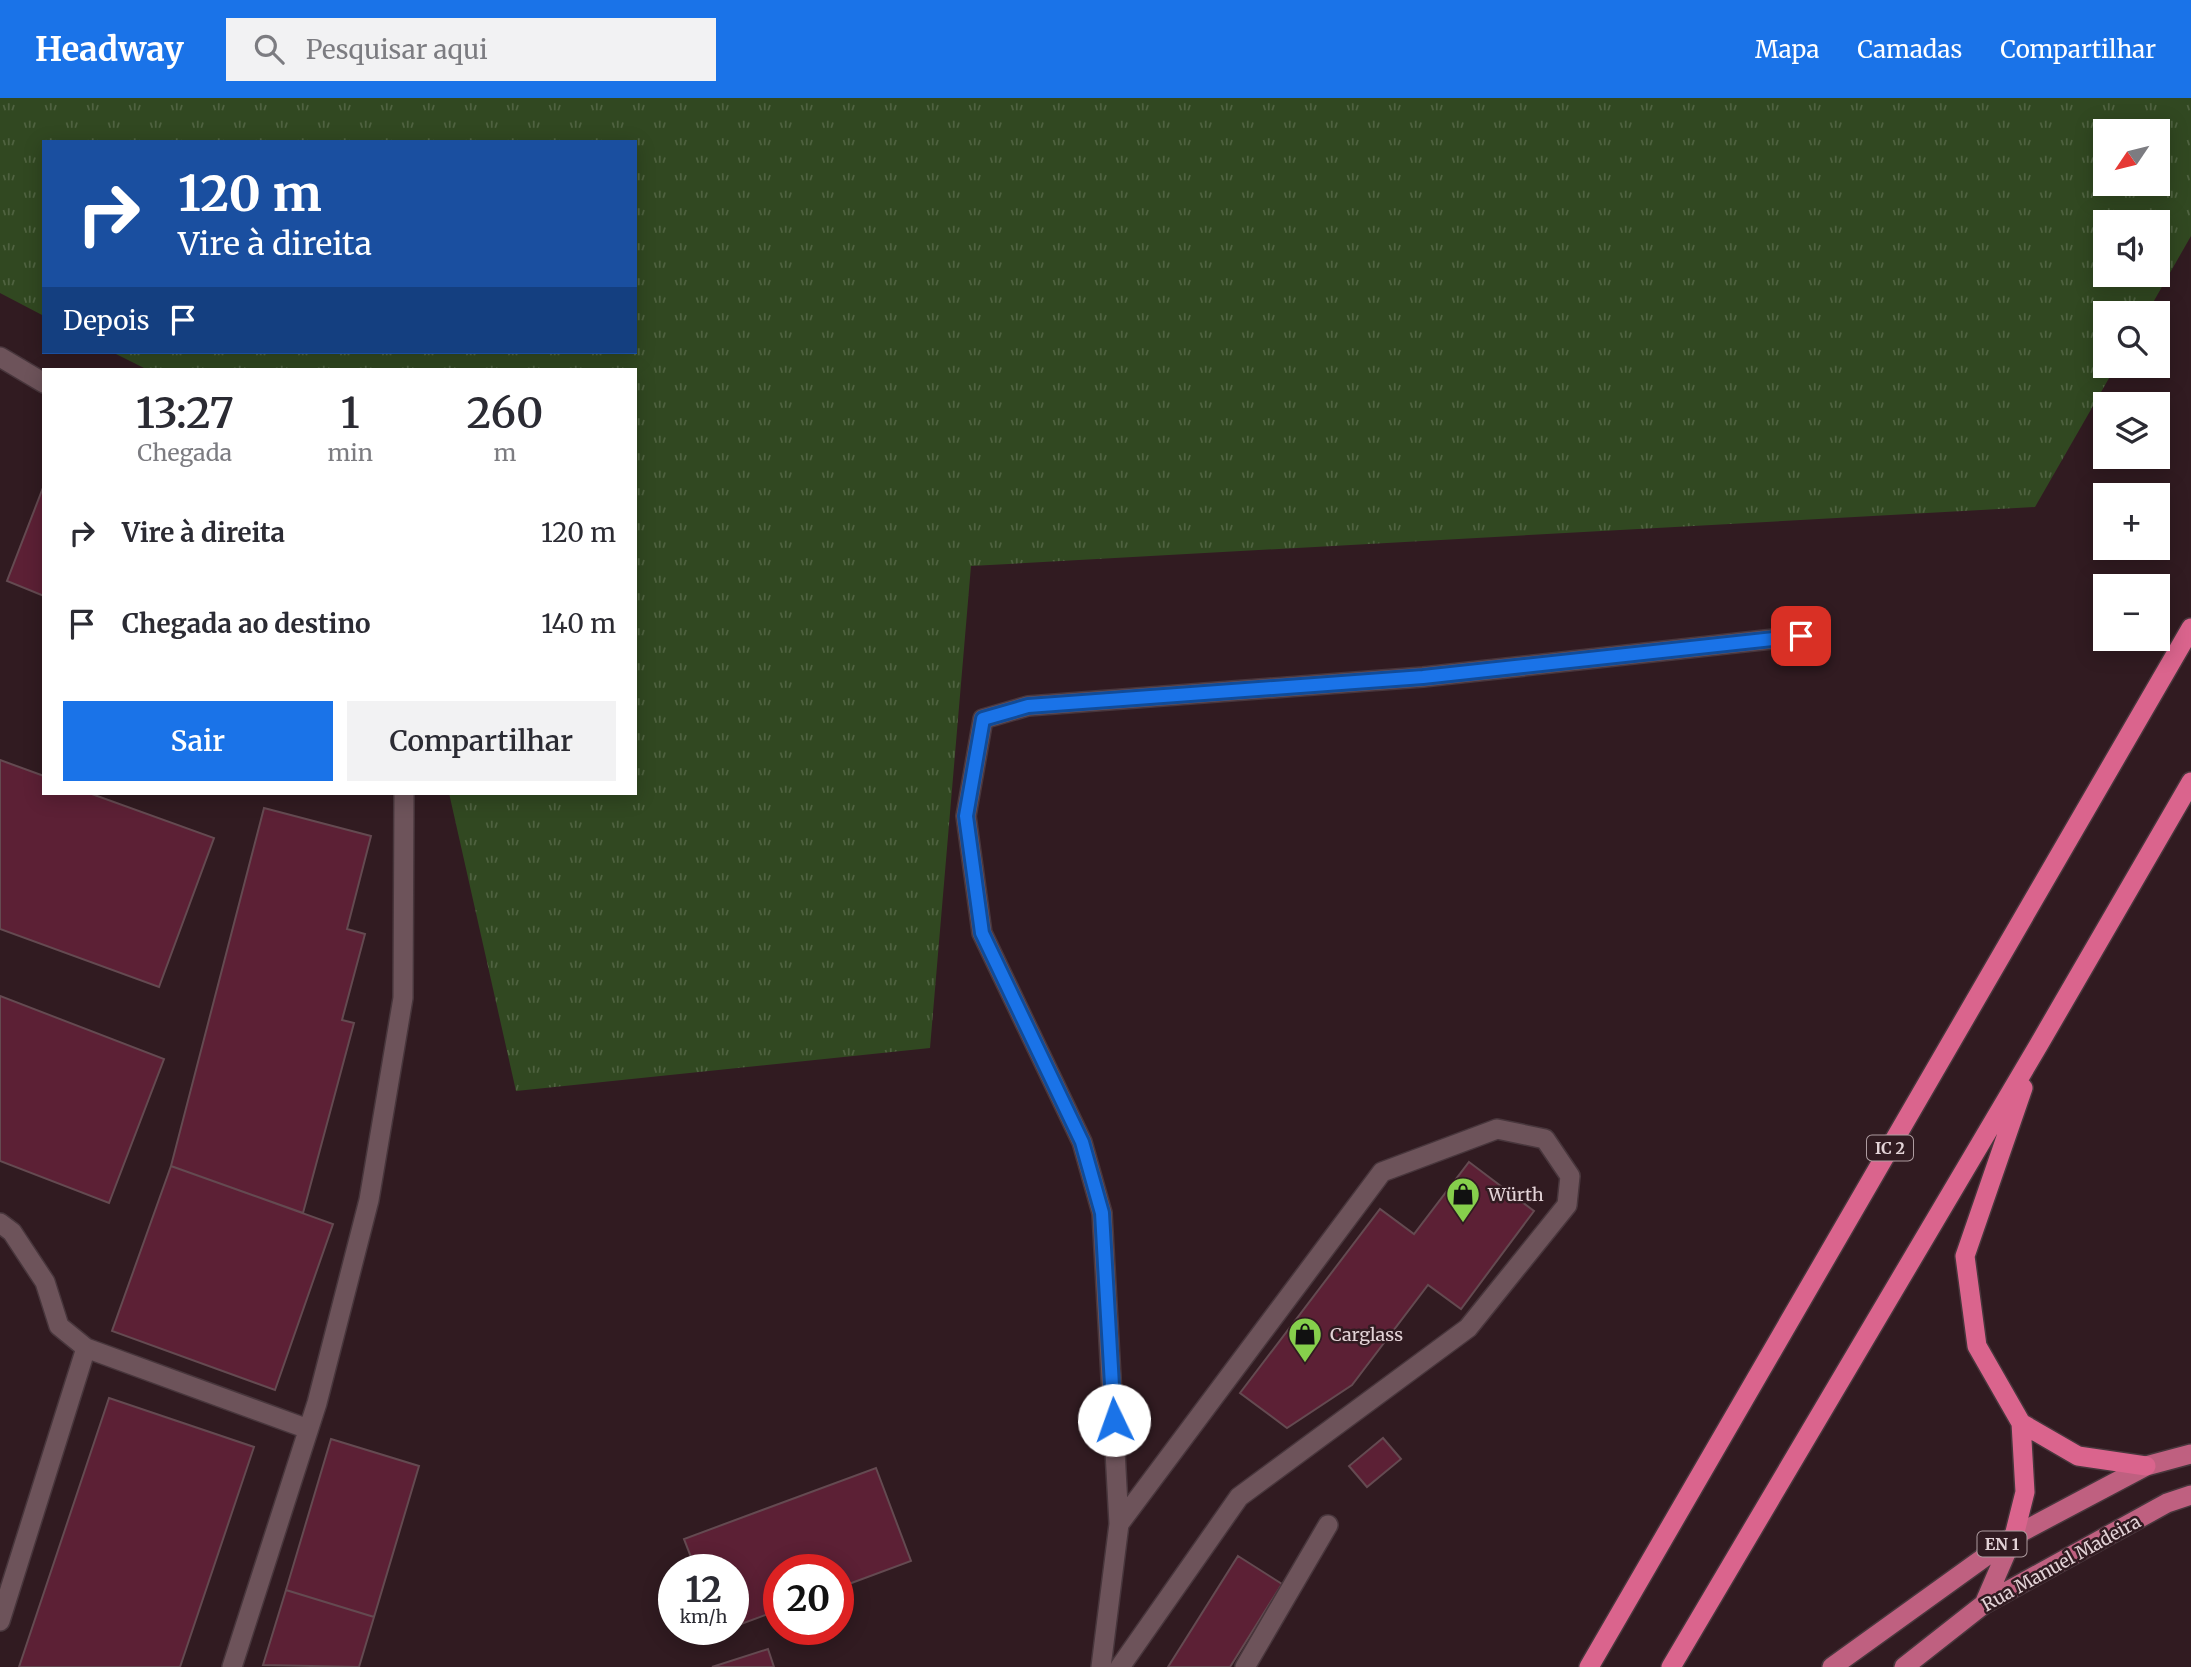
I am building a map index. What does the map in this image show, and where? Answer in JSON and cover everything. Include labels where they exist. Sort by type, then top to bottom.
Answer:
[{"type":"highway","name":"IC 2","points":[[1588,1667],[2191,628]]},
{"type":"highway","points":[[1671,1667],[2191,782]]},
{"type":"highway","points":[[2014,1536],[2025,1492],[2021,1423],[1977,1346],[1965,1256],[2038,1046]]},
{"type":"highway","points":[[2021,1423],[2078,1456],[2146,1466]]},
{"type":"main road","name":"EN 1","points":[[1832,1667],[2014,1536],[2146,1466],[2191,1454]]},
{"type":"main road","name":"Rua Manuel Madeira","points":[[1905,1667],[1984,1604],[2168,1503],[2191,1495]]},
{"type":"main road","points":[[1984,1604],[2014,1536]]},
{"type":"lane","points":[[0,357],[42,382]]},
{"type":"lane","points":[[1101,1667],[1119,1524],[1102,1213],[1082,1142],[982,933],[966,816],[983,719],[1028,706],[1423,677],[1801,636]]},
{"type":"lane","points":[[232,1667],[317,1403],[369,1200],[403,998],[404,795]]},
{"type":"lane","points":[[1119,1524],[1381,1172],[1497,1129],[1545,1139],[1570,1176],[1567,1205],[1468,1328],[1239,1497],[1120,1667]]},
{"type":"lane","points":[[0,1223],[12,1232],[45,1282],[59,1325],[86,1348],[308,1429]]},
{"type":"lane","points":[[0,1621],[86,1348]]},
{"type":"lane","points":[[1245,1667],[1328,1525]]},
{"type":"green space","points":[[0,98],[2191,98],[2191,236],[2170,273],[2170,210],[2093,210],[2093,287],[2162,287],[2154,301],[2093,301],[2093,378],[2109,378],[2101,392],[2093,392],[2093,406],[2035,507],[971,566],[930,1048],[516,1091],[449,795],[637,795],[637,368],[144,368],[116,354],[637,354],[637,140],[42,140],[42,315],[0,293]]},
{"type":"building","points":[[42,490],[42,595],[7,581]]},
{"type":"building","points":[[0,760],[42,775],[42,795],[95,795],[214,838],[159,987],[0,929]]},
{"type":"building","points":[[264,808],[371,836],[347,929],[365,934],[342,1020],[354,1023],[303,1213],[171,1166]]},
{"type":"building","points":[[0,996],[164,1059],[109,1203],[0,1161]]},
{"type":"building","points":[[1469,1162],[1534,1211],[1461,1309],[1428,1285],[1352,1385],[1287,1428],[1240,1393],[1380,1209],[1414,1234]]},
{"type":"building","points":[[171,1166],[333,1224],[275,1390],[112,1331]]},
{"type":"building","points":[[109,1398],[254,1447],[180,1667],[19,1667]]},
{"type":"building","points":[[1383,1438],[1401,1459],[1367,1487],[1349,1466]]},
{"type":"building","points":[[331,1439],[419,1466],[374,1617],[286,1590]]},
{"type":"building","points":[[876,1468],[911,1561],[854,1582],[854,1554],[763,1554],[763,1616],[749,1621],[749,1554],[690,1554],[684,1539]]},
{"type":"building","points":[[1238,1556],[1282,1584],[1230,1667],[1168,1667]]},
{"type":"building","points":[[286,1590],[374,1617],[359,1667],[263,1665]]},
{"type":"building","points":[[768,1649],[774,1667],[712,1667]]},
{"type":"place","name":"Würth","points":[[1463,1224]]},
{"type":"place","name":"Carglass","points":[[1305,1364]]},
{"type":"route","points":[[1114,1420],[1102,1213],[1082,1142],[982,933],[966,816],[983,719],[1028,706],[1423,677],[1801,636]]}]
